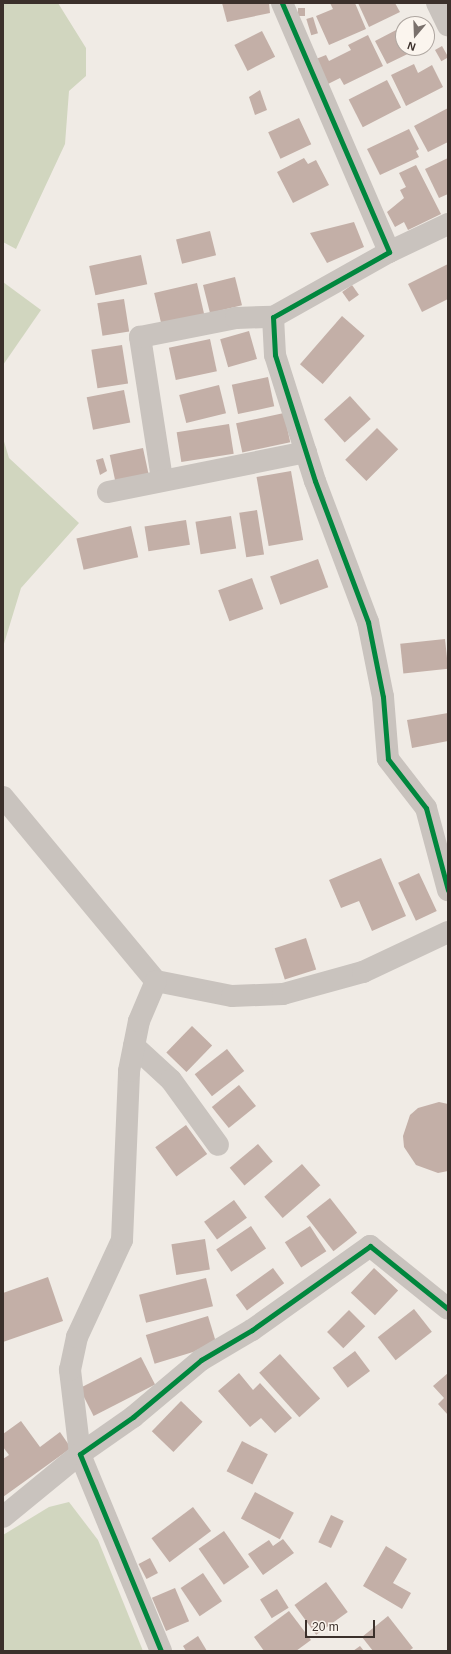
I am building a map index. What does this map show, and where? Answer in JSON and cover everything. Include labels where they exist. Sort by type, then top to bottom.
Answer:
[{"type":"street","points":[[282,3],[389,252]]},
{"type":"street","points":[[437,3],[448,26]]},
{"type":"street","points":[[162,479],[140,337],[236,318],[273,317],[389,252],[448,224]]},
{"type":"street","points":[[273,317],[275,355],[306,452],[368,622],[383,697],[388,759],[426,808],[448,890]]},
{"type":"street","points":[[108,492],[162,479],[306,452]]},
{"type":"street","points":[[3,798],[156,981],[232,996],[284,994],[363,972],[448,932]]},
{"type":"street","points":[[156,981],[139,1021],[129,1071],[122,1240],[77,1337],[70,1370],[80,1454],[161,1651]]},
{"type":"street","points":[[134,1046],[171,1080],[218,1145]]},
{"type":"street","points":[[3,1518],[80,1454],[133,1417],[201,1360],[252,1330],[370,1246],[448,1309]]},
{"type":"green space","points":[[3,3],[58,3],[86,48],[86,76],[69,91],[65,144],[16,249],[3,242]]},
{"type":"green space","points":[[3,282],[41,310],[3,365]]},
{"type":"green space","points":[[3,438],[9,458],[79,523],[21,588],[3,647]]},
{"type":"green space","points":[[69,1502],[98,1540],[143,1651],[3,1651],[3,1535],[49,1507]]},
{"type":"building","points":[[222,3],[269,3],[270,13],[227,22]]},
{"type":"building","points":[[330,3],[355,3],[366,29],[329,45],[316,16],[333,9]]},
{"type":"building","points":[[358,3],[395,3],[400,12],[369,27]]},
{"type":"building","points":[[298,8],[305,8],[305,16],[298,16]]},
{"type":"building","points":[[313,17],[318,33],[311,35],[306,19]]},
{"type":"building","points":[[262,31],[275,57],[248,71],[234,45]]},
{"type":"building","points":[[395,31],[395,56],[404,56],[387,64],[375,41]]},
{"type":"building","points":[[368,35],[383,66],[344,85],[340,78],[328,84],[316,59],[326,55],[329,61],[351,50],[348,45]]},
{"type":"building","points":[[442,46],[448,58],[441,61],[435,50]]},
{"type":"building","points":[[414,64],[418,73],[432,65],[443,87],[406,106],[391,75]]},
{"type":"building","points":[[387,80],[401,108],[363,127],[349,100]]},
{"type":"building","points":[[260,90],[267,110],[255,115],[249,97]]},
{"type":"building","points":[[448,108],[448,142],[428,152],[414,126]]},
{"type":"building","points":[[299,118],[311,144],[280,159],[268,132]]},
{"type":"building","points":[[409,129],[419,149],[416,151],[419,157],[380,175],[367,149]]},
{"type":"building","points":[[304,158],[308,164],[316,160],[329,185],[293,203],[277,172]]},
{"type":"building","points":[[448,158],[448,194],[439,198],[425,169]]},
{"type":"building","points":[[416,165],[441,214],[408,230],[404,222],[395,227],[387,212],[404,198],[400,190],[406,187],[399,173]]},
{"type":"building","points":[[354,222],[364,247],[327,263],[310,233]]},
{"type":"building","points":[[210,231],[216,255],[182,264],[176,239]]},
{"type":"building","points":[[141,255],[147,284],[95,295],[89,266]]},
{"type":"building","points":[[448,264],[448,299],[422,312],[408,284]]},
{"type":"building","points":[[235,277],[242,305],[210,313],[203,285]]},
{"type":"building","points":[[197,283],[204,314],[161,324],[154,293]]},
{"type":"building","points":[[352,285],[359,295],[349,302],[342,292]]},
{"type":"building","points":[[124,299],[129,332],[102,336],[97,303]]},
{"type":"building","points":[[342,316],[365,336],[323,384],[300,364]]},
{"type":"building","points":[[249,331],[257,359],[228,367],[220,339]]},
{"type":"building","points":[[210,339],[217,371],[176,380],[169,348]]},
{"type":"building","points":[[122,345],[128,384],[97,388],[91,350]]},
{"type":"building","points":[[268,377],[274,406],[238,414],[232,385]]},
{"type":"building","points":[[219,385],[226,413],[186,423],[179,395]]},
{"type":"building","points":[[124,390],[130,422],[93,430],[87,397]]},
{"type":"building","points":[[350,396],[371,419],[345,442],[324,419]]},
{"type":"building","points":[[284,413],[290,442],[242,453],[236,423]]},
{"type":"building","points":[[229,424],[234,454],[181,462],[177,432]]},
{"type":"building","points":[[377,428],[398,449],[366,481],[345,460]]},
{"type":"building","points":[[143,448],[149,476],[116,483],[110,455]]},
{"type":"building","points":[[103,458],[107,471],[100,475],[96,460]]},
{"type":"building","points":[[291,471],[303,540],[269,546],[257,477]]},
{"type":"building","points":[[257,510],[264,554],[246,557],[239,513]]},
{"type":"building","points":[[231,516],[236,549],[201,554],[195,522]]},
{"type":"building","points":[[186,520],[190,545],[148,551],[145,527]]},
{"type":"building","points":[[131,526],[138,557],[84,570],[76,539]]},
{"type":"building","points":[[318,559],[328,587],[280,605],[270,576]]},
{"type":"building","points":[[252,578],[263,609],[229,621],[218,590]]},
{"type":"building","points":[[445,639],[448,669],[403,674],[400,644]]},
{"type":"building","points":[[448,713],[448,741],[412,748],[407,720]]},
{"type":"building","points":[[381,858],[406,916],[372,931],[359,901],[341,908],[329,880]]},
{"type":"building","points":[[419,873],[437,911],[416,921],[398,883]]},
{"type":"building","points":[[306,938],[316,969],[285,980],[275,948]]},
{"type":"building","points":[[192,1026],[212,1045],[186,1072],[166,1053]]},
{"type":"building","points":[[227,1049],[244,1071],[212,1096],[195,1074]]},
{"type":"building","points":[[239,1085],[256,1106],[229,1128],[212,1107]]},
{"type":"building","points":[[439,1102],[448,1104],[448,1171],[438,1173],[416,1165],[404,1147],[403,1136],[410,1115],[418,1108]]},
{"type":"building","points":[[186,1125],[207,1154],[176,1176],[155,1147]]},
{"type":"building","points":[[258,1144],[273,1162],[244,1185],[230,1168]]},
{"type":"building","points":[[302,1164],[320,1185],[283,1218],[264,1197]]},
{"type":"building","points":[[330,1198],[357,1233],[333,1251],[306,1216]]},
{"type":"building","points":[[234,1200],[247,1218],[217,1240],[204,1222]]},
{"type":"building","points":[[251,1226],[266,1248],[231,1272],[216,1249]]},
{"type":"building","points":[[310,1226],[326,1251],[301,1267],[285,1242]]},
{"type":"building","points":[[205,1239],[210,1270],[176,1275],[171,1244]]},
{"type":"building","points":[[273,1268],[284,1283],[247,1310],[236,1295]]},
{"type":"building","points":[[374,1268],[398,1291],[375,1315],[351,1293]]},
{"type":"building","points":[[48,1277],[63,1321],[3,1342],[3,1293]]},
{"type":"building","points":[[206,1278],[213,1306],[146,1323],[139,1295]]},
{"type":"building","points":[[414,1309],[432,1332],[396,1360],[378,1337]]},
{"type":"building","points":[[349,1310],[365,1326],[343,1348],[327,1332]]},
{"type":"building","points":[[208,1316],[217,1345],[155,1364],[146,1335]]},
{"type":"building","points":[[355,1351],[370,1371],[348,1388],[333,1368]]},
{"type":"building","points":[[280,1354],[320,1399],[299,1417],[259,1373]]},
{"type":"building","points":[[141,1357],[155,1385],[94,1416],[80,1388]]},
{"type":"building","points":[[239,1373],[253,1390],[260,1383],[292,1418],[275,1433],[261,1418],[250,1427],[218,1391]]},
{"type":"building","points":[[448,1373],[448,1415],[438,1404],[444,1398],[433,1386]]},
{"type":"building","points":[[181,1401],[203,1422],[173,1452],[152,1431]]},
{"type":"building","points":[[21,1421],[40,1447],[60,1432],[71,1448],[3,1497],[3,1459],[9,1455],[3,1447],[3,1434]]},
{"type":"building","points":[[242,1441],[268,1454],[252,1484],[227,1471]]},
{"type":"building","points":[[255,1492],[294,1513],[280,1539],[241,1518]]},
{"type":"building","points":[[193,1507],[211,1531],[170,1562],[151,1538]]},
{"type":"building","points":[[331,1515],[344,1521],[331,1548],[318,1542]]},
{"type":"building","points":[[224,1531],[249,1567],[224,1585],[199,1549]]},
{"type":"building","points":[[283,1539],[294,1553],[263,1575],[248,1554],[269,1540],[273,1546]]},
{"type":"building","points":[[386,1546],[407,1559],[393,1583],[411,1593],[402,1609],[363,1586]]},
{"type":"building","points":[[150,1558],[158,1573],[147,1579],[139,1564]]},
{"type":"building","points":[[203,1573],[222,1601],[200,1616],[181,1588]]},
{"type":"building","points":[[326,1582],[348,1612],[316,1635],[294,1605]]},
{"type":"building","points":[[175,1588],[189,1621],[166,1631],[152,1598]]},
{"type":"building","points":[[277,1589],[289,1608],[272,1618],[260,1600]]},
{"type":"building","points":[[289,1611],[311,1640],[296,1651],[264,1651],[254,1637]]},
{"type":"building","points":[[388,1616],[413,1648],[409,1651],[373,1651],[362,1637]]},
{"type":"building","points":[[198,1636],[207,1651],[186,1651],[183,1646]]},
{"type":"building","points":[[360,1646],[364,1651],[353,1651]]},
{"type":"cycle path","points":[[282,3],[389,252],[273,317],[275,355],[315,481],[368,622],[383,697],[388,759],[426,808],[448,890]]},
{"type":"cycle path","points":[[161,1651],[80,1454],[133,1417],[201,1360],[252,1330],[370,1246],[448,1309]]}]
